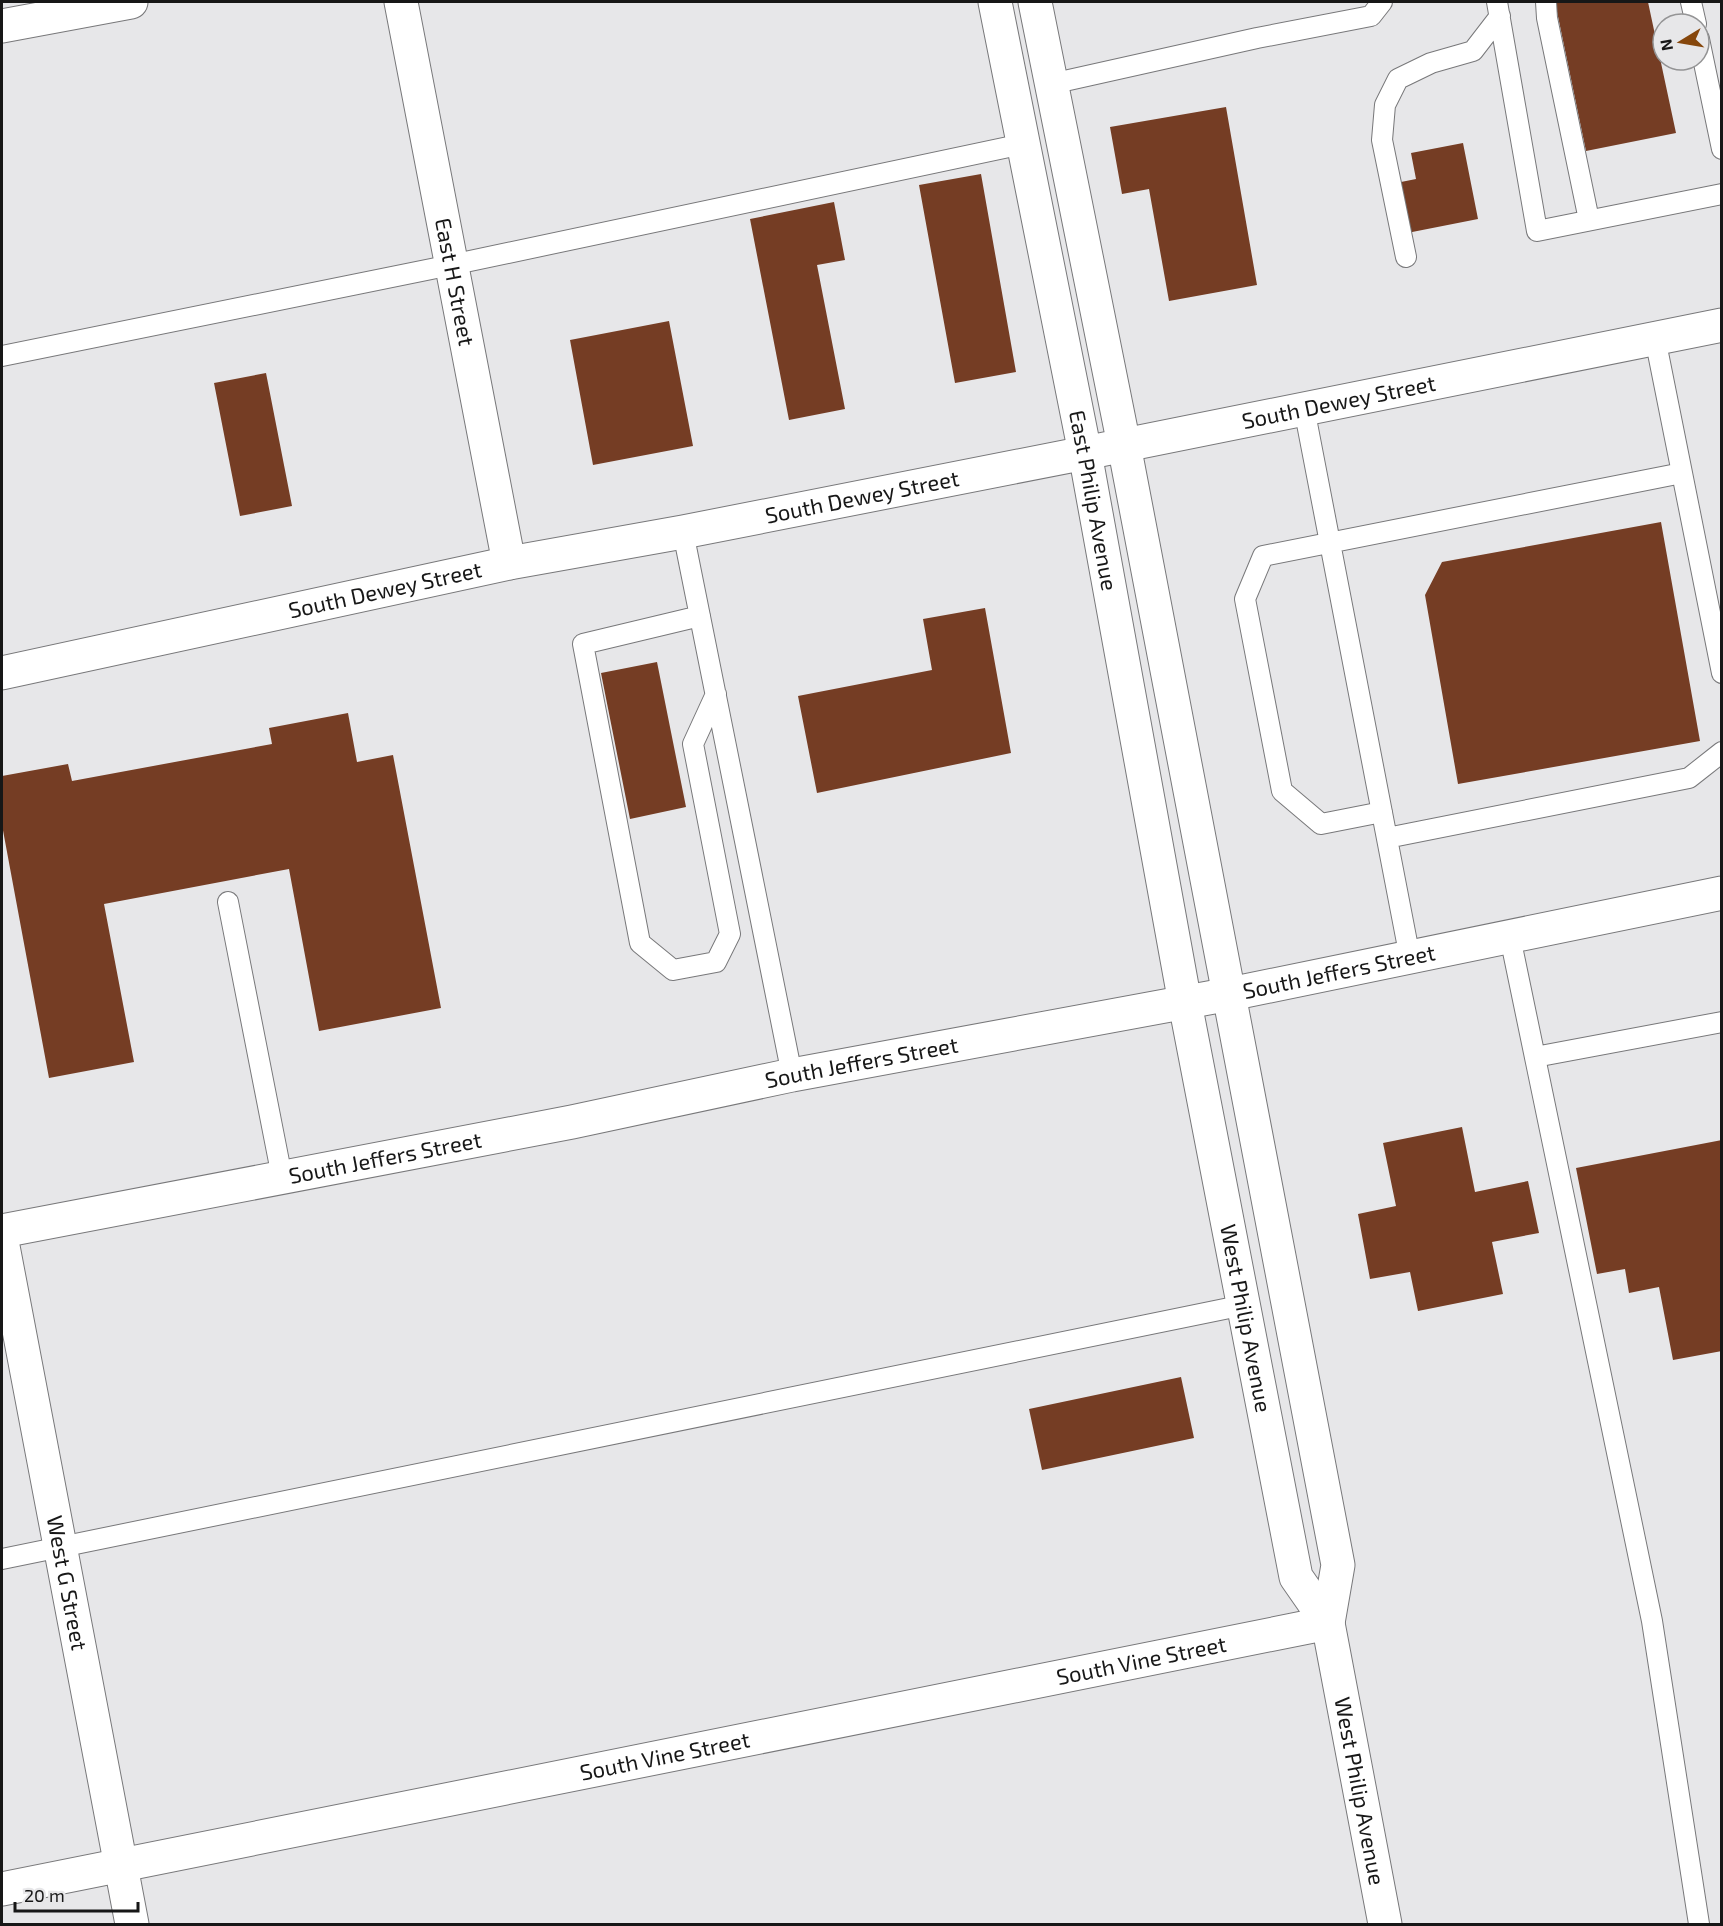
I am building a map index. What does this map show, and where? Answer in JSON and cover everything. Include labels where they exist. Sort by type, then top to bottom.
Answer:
[{"type":"main road","points":[[2,26],[131,2]]},
{"type":"main road","name":"East H Street","points":[[401,2],[508,563]]},
{"type":"main road","name":"East Philip Avenue","points":[[995,2],[1085,453],[1185,1003]]},
{"type":"main road","name":"East Philip Avenue","points":[[1035,2],[1124,445],[1230,994]]},
{"type":"main road","name":"South Dewey Street","points":[[2,673],[508,563],[683,532],[1722,325]]},
{"type":"main road","name":"South Jeffers Street","points":[[2,1231],[572,1122],[792,1075],[1185,1003],[1722,893]]},
{"type":"main road","name":"West Philip Avenue","points":[[1230,994],[1338,1565],[1328,1623],[1385,1924]]},
{"type":"main road","name":"West Philip Avenue","points":[[1185,1003],[1296,1577],[1328,1623]]},
{"type":"main road","name":"West G Street","points":[[2,1241],[132,1924]]},
{"type":"main road","name":"South Vine Street","points":[[2,1889],[1328,1623]]},
{"type":"lane","points":[[1051,84],[1257,38],[1371,16],[1382,2]]},
{"type":"lane","points":[[1546,2],[1547,18],[1589,220]]},
{"type":"lane","points":[[1499,9],[1538,231],[1722,195]]},
{"type":"lane","points":[[1406,257],[1382,140],[1385,105],[1398,79],[1431,63],[1473,51],[1499,9]]},
{"type":"lane","points":[[1706,72],[1722,149]]},
{"type":"lane","points":[[2,356],[451,265],[1023,144]]},
{"type":"lane","points":[[1655,338],[1722,673]]},
{"type":"lane","points":[[1304,408],[1410,958]]},
{"type":"lane","points":[[1382,812],[1321,824],[1282,791],[1245,599],[1263,556],[1329,541],[1682,473]]},
{"type":"lane","points":[[683,532],[792,1075]]},
{"type":"lane","points":[[700,616],[583,644],[640,943],[674,970],[716,962],[730,934],[693,744],[716,694]]},
{"type":"lane","points":[[1387,838],[1689,778],[1722,752]]},
{"type":"lane","points":[[228,902],[282,1177]]},
{"type":"lane","points":[[1510,937],[1652,1621],[1699,1924]]},
{"type":"lane","points":[[1535,1057],[1722,1022]]},
{"type":"lane","points":[[2,1559],[1244,1305]]},
{"type":"building","points":[[1555,2],[1648,2],[1651,16],[1651,72],[1663,72],[1676,133],[1586,151]]},
{"type":"building","points":[[1226,107],[1257,285],[1169,301],[1149,189],[1122,194],[1110,127]]},
{"type":"building","points":[[1463,143],[1478,219],[1397,235],[1386,185],[1416,179],[1411,153]]},
{"type":"building","points":[[981,174],[1016,372],[955,383],[919,185]]},
{"type":"building","points":[[834,202],[845,260],[817,265],[845,409],[789,420],[750,219]]},
{"type":"building","points":[[669,321],[693,446],[593,465],[570,340]]},
{"type":"building","points":[[266,373],[292,506],[240,516],[214,383]]},
{"type":"building","points":[[1661,522],[1700,741],[1458,784],[1425,595],[1442,562]]},
{"type":"building","points":[[985,608],[1011,753],[817,793],[798,696],[932,670],[923,619]]},
{"type":"building","points":[[657,662],[686,807],[630,819],[601,673]]},
{"type":"building","points":[[348,713],[357,762],[393,755],[441,1008],[319,1031],[289,869],[104,904],[134,1062],[49,1078],[2,825],[2,776],[68,764],[72,781],[272,744],[269,728]]},
{"type":"building","points":[[1462,1127],[1475,1192],[1528,1181],[1539,1233],[1492,1242],[1503,1294],[1418,1311],[1410,1272],[1370,1279],[1358,1214],[1396,1206],[1383,1143]]},
{"type":"building","points":[[1722,1140],[1722,1351],[1673,1360],[1659,1287],[1629,1293],[1625,1269],[1597,1274],[1576,1168]]},
{"type":"building","points":[[1181,1377],[1194,1438],[1042,1470],[1029,1409]]}]
